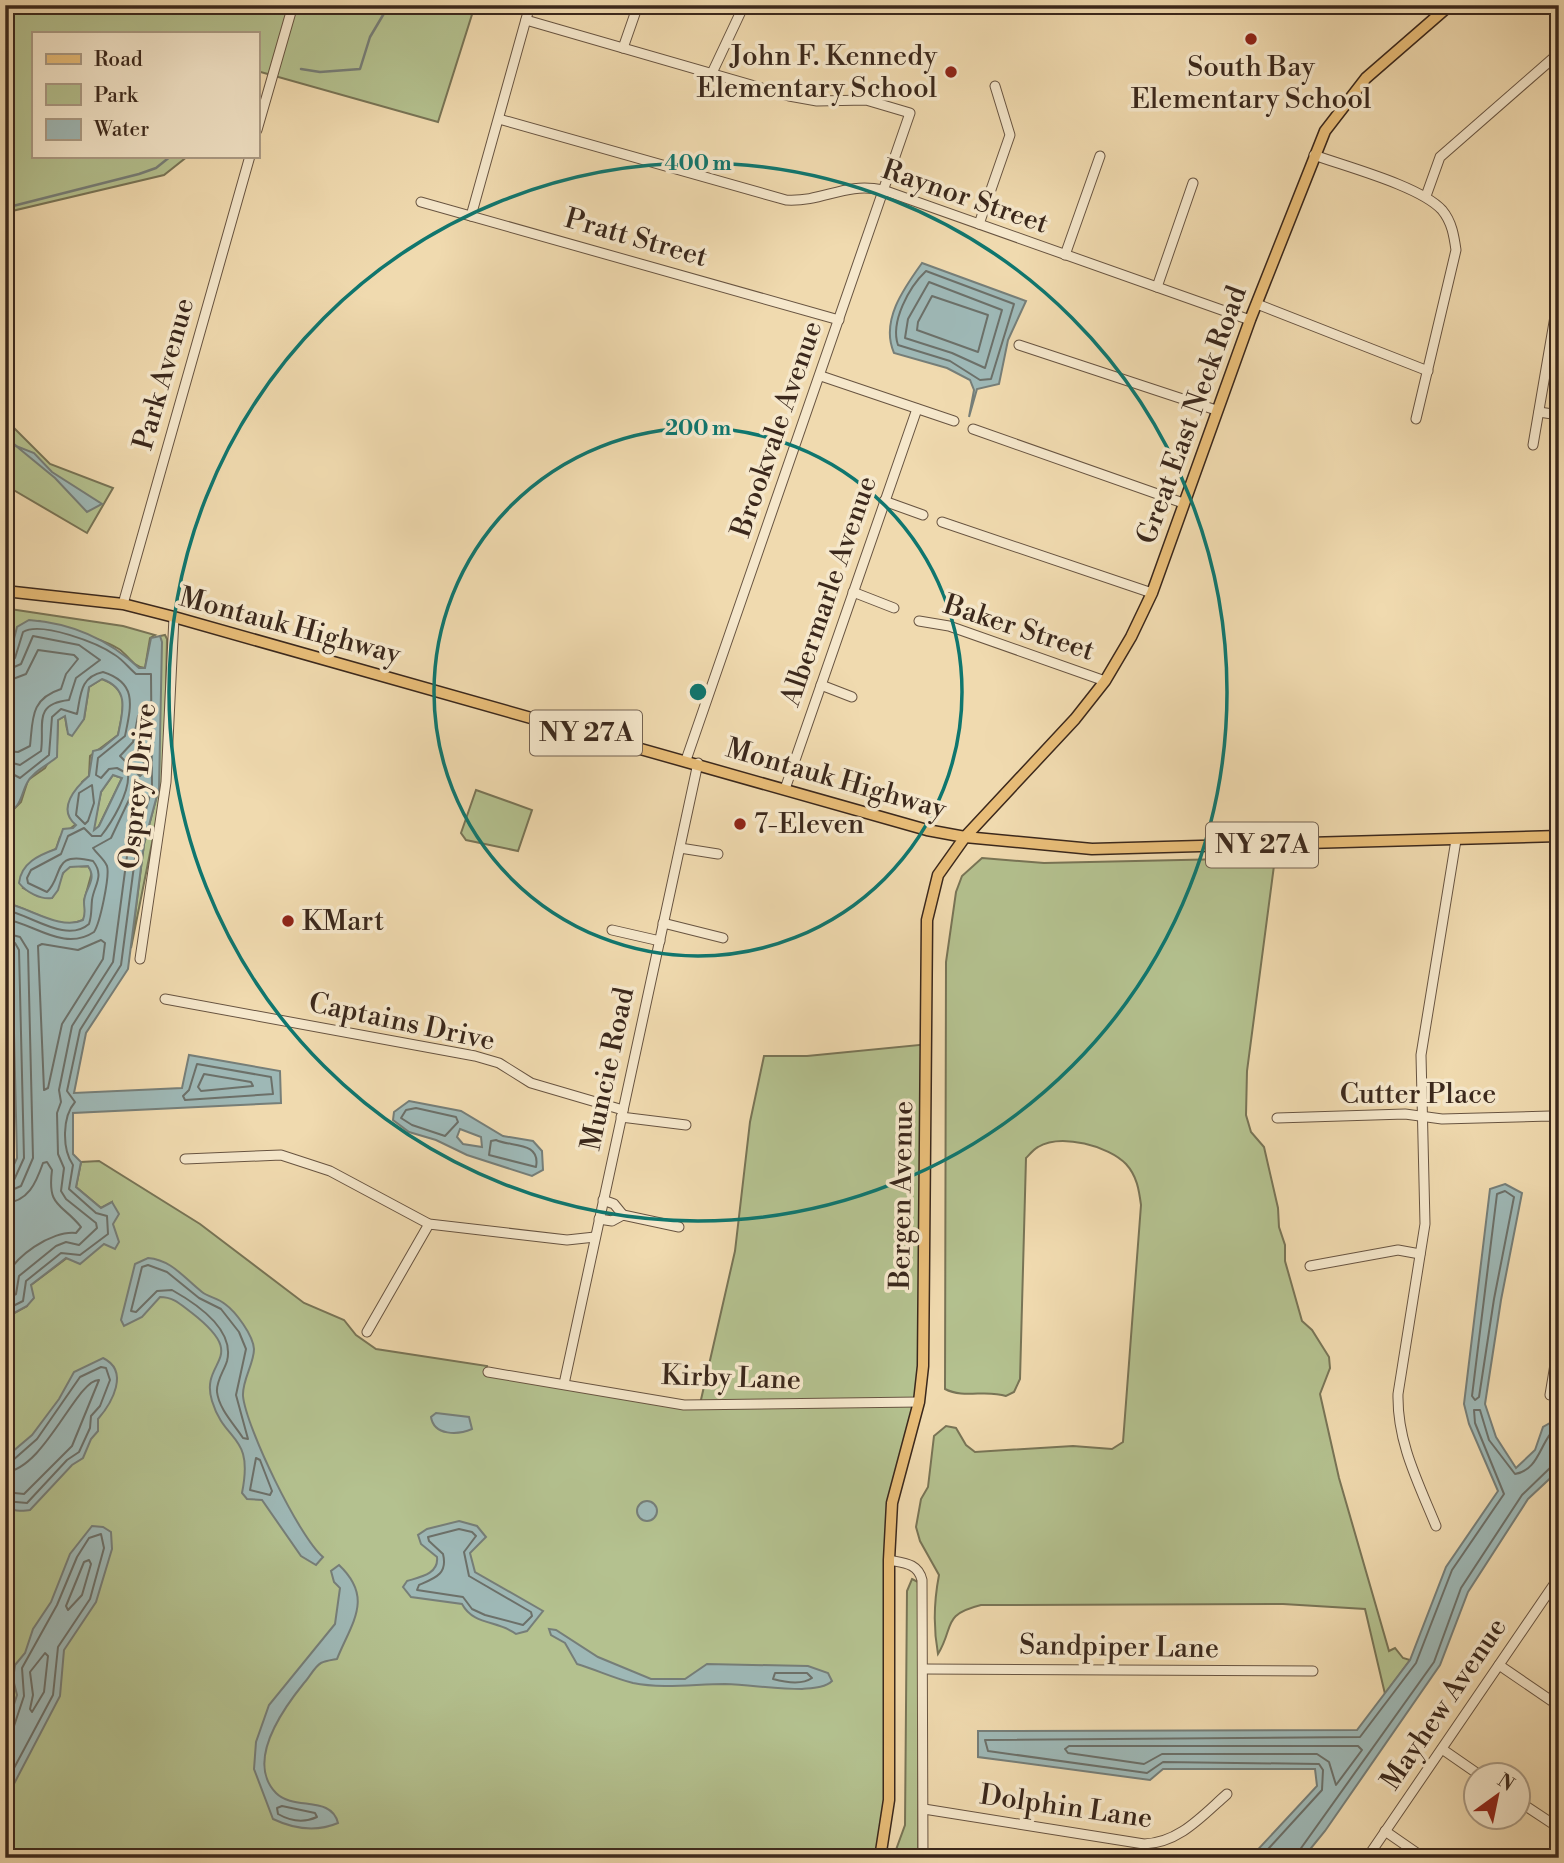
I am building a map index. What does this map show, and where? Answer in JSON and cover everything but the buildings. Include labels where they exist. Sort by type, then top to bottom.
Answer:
[{"type":"main road","name":"Great East Neck Road","points":[[965,837],[1075,719],[1105,681],[1132,637],[1152,593],[1216,410],[1325,131],[1366,78],[1450,5]]},
{"type":"main road","name":"NY 27A","points":[[5,591],[123,604]]},
{"type":"main road","name":"Montauk Highway","points":[[123,604],[686,760],[927,830],[965,837],[1093,849],[1559,836]]},
{"type":"main road","name":"Bergen Avenue","points":[[880,1858],[889,1800],[889,1560],[892,1503],[919,1402],[923,1366],[927,920],[938,875],[965,837]]},
{"type":"street","points":[[259,123],[293,5]]},
{"type":"street","points":[[471,216],[530,5]]},
{"type":"street","points":[[623,48],[638,5]]},
{"type":"street","points":[[526,20],[712,73],[744,5]]},
{"type":"street","points":[[1426,196],[1440,157],[1559,53]]},
{"type":"street","name":"Brookvale Avenue","points":[[686,760],[910,113],[866,100],[817,101],[789,96],[712,73]]},
{"type":"street","points":[[979,224],[1010,135],[995,86]]},
{"type":"street","name":"Raynor Street","points":[[499,119],[786,200],[807,201],[846,187],[863,186],[883,190],[1250,320]]},
{"type":"street","points":[[1314,155],[1426,196],[1443,212],[1454,230],[1456,250],[1416,419]]},
{"type":"street","points":[[1065,255],[1100,156]]},
{"type":"street","name":"Park Avenue","points":[[123,604],[249,158]]},
{"type":"street","points":[[1157,287],[1193,183]]},
{"type":"street","name":"Pratt Street","points":[[421,202],[839,320]]},
{"type":"street","points":[[1533,445],[1559,293]]},
{"type":"street","points":[[1257,304],[1428,371]]},
{"type":"street","points":[[1019,345],[1216,410]]},
{"type":"street","points":[[821,376],[954,421]]},
{"type":"street","name":"Albermarle Avenue","points":[[785,789],[917,409]]},
{"type":"street","points":[[1539,412],[1559,415]]},
{"type":"street","points":[[973,429],[1183,503]]},
{"type":"street","points":[[884,501],[923,515]]},
{"type":"street","points":[[942,522],[1152,593]]},
{"type":"street","points":[[853,592],[894,608]]},
{"type":"street","name":"Osprey Drive","points":[[140,959],[166,782],[174,617]]},
{"type":"street","name":"Baker Street","points":[[919,621],[948,626],[1105,681]]},
{"type":"street","points":[[821,685],[852,696]]},
{"type":"street","name":"Muncie Road","points":[[564,1384],[698,764]]},
{"type":"street","points":[[1436,1526],[1402,1444],[1397,1419],[1401,1367],[1425,1224],[1421,1055],[1456,840]]},
{"type":"street","points":[[680,848],[718,854]]},
{"type":"street","points":[[663,923],[723,938]]},
{"type":"street","points":[[612,930],[660,941]]},
{"type":"street","name":"Captains Drive","points":[[165,999],[475,1056],[499,1063],[531,1083],[622,1114],[687,1125]]},
{"type":"street","name":"Cutter Place","points":[[1277,1118],[1405,1114],[1559,1119]]},
{"type":"street","points":[[185,1159],[281,1156],[330,1171],[429,1224],[567,1240],[595,1237]]},
{"type":"street","points":[[603,1200],[614,1204],[623,1215],[679,1227]]},
{"type":"street","points":[[599,1219],[612,1221],[623,1215]]},
{"type":"street","points":[[368,1332],[429,1224]]},
{"type":"street","points":[[1310,1266],[1398,1250],[1420,1254]]},
{"type":"street","points":[[1550,1395],[1559,1340]]},
{"type":"street","name":"Kirby Lane","points":[[488,1372],[684,1405],[919,1402]]},
{"type":"street","points":[[889,1560],[912,1565],[920,1571],[924,1669],[923,1858]]},
{"type":"street","name":"Mayhew Avenue","points":[[1367,1858],[1558,1581]]},
{"type":"street","points":[[1499,1665],[1559,1706]]},
{"type":"street","name":"Sandpiper Lane","points":[[924,1669],[1313,1671]]},
{"type":"street","points":[[1441,1749],[1462,1763]]},
{"type":"street","name":"Dolphin Lane","points":[[924,1809],[1144,1843],[1163,1843],[1181,1834],[1227,1794]]},
{"type":"street","points":[[1532,1810],[1559,1828]]},
{"type":"street","points":[[1385,1831],[1424,1858]]},
{"type":"green space","points":[[5,5],[475,5],[438,122],[259,72],[259,32],[32,32],[32,158],[185,158],[164,175],[8,212],[5,216]]},
{"type":"green space","points":[[5,419],[50,464],[113,488],[87,533],[5,485]]},
{"type":"green space","points":[[10,609],[123,626],[155,635],[150,638],[145,668],[109,644],[39,621],[11,641],[5,674],[5,614]]},
{"type":"green space","points":[[165,635],[164,783],[131,948],[144,844],[159,788],[160,636]]},
{"type":"green space","points":[[102,679],[117,689],[123,701],[118,735],[90,756],[89,776],[82,782],[76,824],[60,837],[56,849],[49,852],[23,888],[38,896],[52,898],[67,868],[88,866],[92,872],[84,901],[87,909],[83,920],[64,923],[5,903],[5,813],[21,802],[28,780],[45,768],[57,746],[58,720],[65,716],[67,729],[84,719],[89,687]]},
{"type":"green space","points":[[113,775],[122,778],[97,830],[93,830],[101,792]]},
{"type":"green space","points":[[476,790],[532,810],[518,851],[466,840],[461,833]]},
{"type":"green space","points":[[982,858],[1044,863],[1275,858],[1247,1071],[1246,1115],[1251,1132],[1264,1147],[1285,1245],[1285,1261],[1302,1321],[1312,1330],[1329,1357],[1330,1368],[1320,1394],[1339,1478],[1389,1651],[1395,1648],[1403,1658],[1410,1660],[1385,1694],[1365,1609],[1283,1604],[981,1605],[954,1618],[938,1654],[935,1614],[939,1575],[920,1541],[916,1527],[921,1499],[928,1487],[934,1436],[946,1426],[956,1428],[966,1445],[975,1452],[1073,1446],[1112,1449],[1123,1442],[1141,1205],[1133,1173],[1126,1164],[1108,1152],[1071,1141],[1048,1143],[1033,1151],[1026,1158],[1020,1379],[1014,1392],[1006,1396],[960,1393],[945,1389],[946,962],[956,892],[962,876]]},
{"type":"green space","points":[[929,1044],[923,1366],[892,1503],[889,1799],[880,1858],[5,1858],[5,1318],[27,1306],[31,1285],[112,1224],[112,1202],[101,1208],[76,1187],[81,1162],[99,1161],[200,1224],[304,1303],[344,1320],[356,1335],[376,1349],[487,1366],[486,1371],[700,1404],[735,1251],[750,1122],[764,1056],[807,1056]]},
{"type":"green space","points":[[912,1579],[918,1582],[918,1858],[893,1858],[905,1825],[907,1591]]},
{"type":"water","points":[[922,263],[1026,301],[1008,340],[999,384],[977,389],[969,417],[974,390],[970,380],[947,368],[894,353],[890,341],[896,305]]},
{"type":"water","points":[[16,446],[34,453],[52,472],[102,504],[87,512],[55,478]]},
{"type":"water","points":[[29,620],[74,629],[102,641],[139,668],[145,668],[151,638],[160,636],[162,642],[159,788],[144,844],[128,969],[86,1033],[74,1093],[182,1088],[189,1055],[280,1071],[281,1103],[73,1113],[73,1154],[81,1162],[76,1187],[101,1208],[112,1202],[119,1214],[113,1224],[119,1242],[115,1249],[104,1244],[80,1264],[66,1258],[31,1285],[34,1298],[27,1306],[5,1318],[5,1184],[17,1158],[12,950],[5,948],[5,903],[64,923],[83,920],[85,897],[92,876],[88,866],[70,867],[63,873],[58,890],[52,898],[34,895],[19,883],[20,876],[27,865],[37,857],[56,849],[63,829],[76,825],[68,812],[70,799],[89,776],[93,751],[101,749],[118,735],[123,709],[121,695],[111,683],[102,679],[89,687],[84,719],[72,736],[68,734],[65,716],[58,720],[57,757],[33,775],[18,805],[5,813],[5,786],[10,780],[5,774],[5,674],[17,627]],"holes":[[[113,775],[122,778],[99,826],[94,830],[101,792]]]},
{"type":"water","points":[[409,1101],[461,1111],[503,1136],[533,1141],[542,1151],[543,1170],[532,1176],[467,1155],[436,1140],[409,1132],[393,1120],[394,1112]],"holes":[[[460,1129],[481,1137],[482,1147],[463,1144],[457,1137]]]},
{"type":"water","points":[[1505,1184],[1522,1193],[1501,1300],[1485,1404],[1496,1437],[1516,1468],[1535,1450],[1543,1427],[1559,1418],[1559,1470],[1528,1499],[1468,1592],[1440,1665],[1325,1831],[1303,1858],[1250,1858],[1317,1786],[1315,1769],[1163,1769],[1150,1780],[978,1757],[978,1731],[1357,1730],[1410,1660],[1446,1567],[1498,1491],[1469,1424],[1464,1404],[1490,1189]]},
{"type":"water","points":[[148,1258],[171,1266],[204,1294],[222,1302],[234,1312],[247,1331],[254,1349],[243,1390],[246,1411],[275,1481],[301,1528],[323,1557],[316,1565],[301,1556],[262,1500],[247,1499],[242,1493],[245,1474],[241,1449],[224,1425],[212,1401],[210,1387],[221,1350],[219,1341],[210,1329],[177,1302],[160,1297],[142,1317],[124,1326],[121,1320],[135,1264]]},
{"type":"water","points":[[103,1358],[116,1371],[116,1387],[98,1419],[98,1431],[91,1439],[83,1458],[72,1465],[30,1510],[20,1511],[5,1506],[5,1458],[32,1435],[59,1399],[74,1372]]},
{"type":"water","points":[[436,1413],[469,1417],[472,1429],[454,1433],[442,1431],[433,1423],[431,1417]]},
{"type":"water","points":[[647,1501],[654,1504],[657,1511],[654,1518],[647,1521],[640,1518],[637,1511],[640,1504]]},
{"type":"water","points":[[459,1521],[477,1526],[486,1537],[470,1553],[475,1572],[543,1611],[527,1631],[516,1634],[473,1616],[462,1604],[411,1597],[403,1587],[407,1581],[432,1571],[437,1563],[437,1557],[421,1544],[418,1535],[427,1529]]},
{"type":"water","points":[[92,1526],[103,1527],[111,1532],[112,1549],[96,1602],[64,1650],[60,1696],[5,1801],[7,1726],[17,1695],[13,1679],[15,1665],[25,1653],[33,1629],[51,1602],[70,1554]]},
{"type":"water","points":[[339,1565],[356,1588],[358,1599],[353,1622],[337,1659],[324,1662],[314,1669],[286,1707],[270,1736],[266,1751],[264,1766],[267,1780],[276,1793],[292,1801],[328,1809],[338,1823],[322,1828],[297,1827],[273,1819],[254,1769],[256,1742],[269,1705],[335,1624],[340,1588],[334,1582],[331,1571]]},
{"type":"water","points":[[549,1629],[556,1630],[598,1657],[651,1679],[685,1679],[707,1664],[808,1666],[828,1673],[832,1681],[822,1686],[802,1689],[725,1684],[667,1686],[633,1683],[577,1664],[565,1643],[551,1635]]},
{"type":"waterway","points":[[301,69],[320,72],[360,69],[370,37],[389,5]]},
{"type":"waterway","points":[[5,208],[139,174],[156,168],[168,158]]},
{"type":"waterway","points":[[5,437],[16,446]]},
{"type":"place","name":"South Bay Elementary School","points":[[1251,39]]},
{"type":"place","name":"John F. Kennedy Elementary School","points":[[951,72]]},
{"type":"place","name":"7-Eleven","points":[[740,824]]},
{"type":"place","name":"KMart","points":[[288,921]]}]
